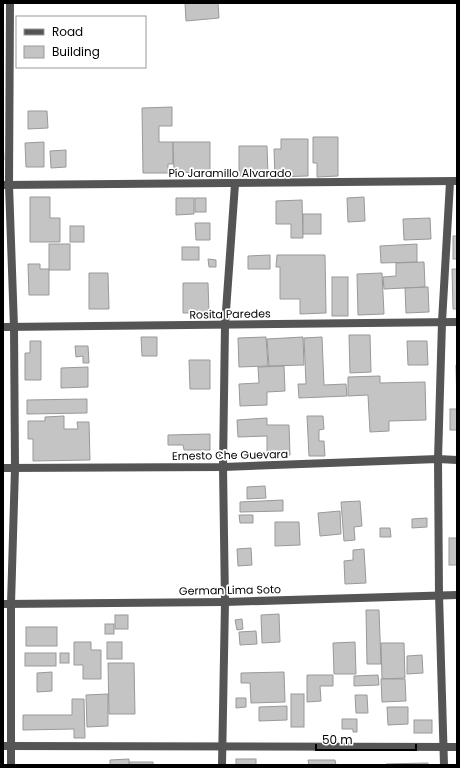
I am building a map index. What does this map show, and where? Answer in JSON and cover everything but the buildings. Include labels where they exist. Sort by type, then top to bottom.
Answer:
[{"type":"street","points":[[10,3],[6,28],[6,185],[14,327],[15,468],[7,604],[7,746],[11,765]]},
{"type":"street","points":[[444,765],[439,594],[438,459],[442,322],[453,181]]},
{"type":"street","name":"Pío Jaramillo Alvarado","points":[[6,185],[453,181]]},
{"type":"street","points":[[222,765],[225,602],[223,467],[225,325],[235,184]]},
{"type":"street","name":"Rosita Paredes","points":[[3,327],[457,322]]},
{"type":"street","name":"Ernesto Che Guevara","points":[[3,468],[223,467],[438,459],[457,460]]},
{"type":"street","name":"German Lima Soto","points":[[7,604],[225,602],[439,594],[457,595]]},
{"type":"street","points":[[7,746],[222,745],[457,747]]}]
